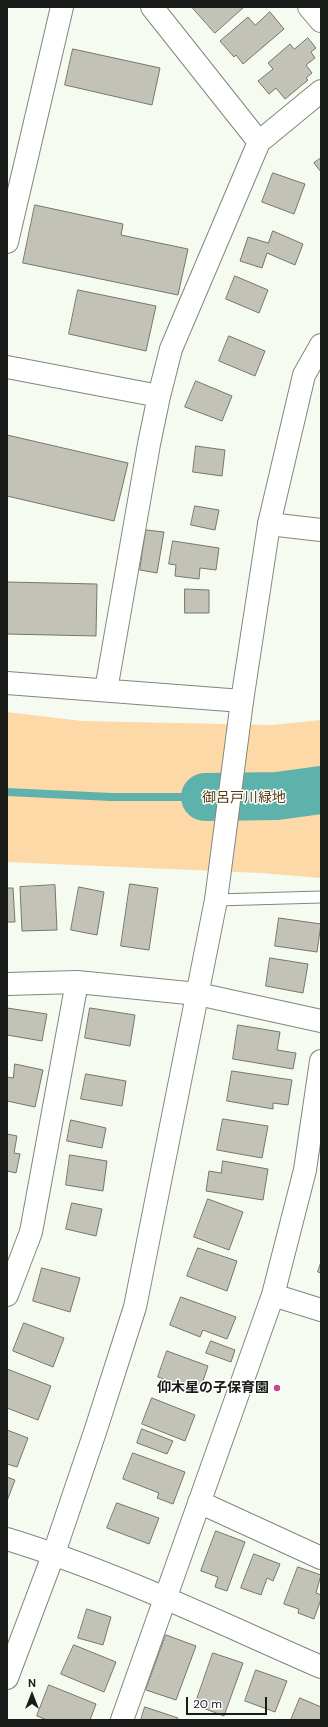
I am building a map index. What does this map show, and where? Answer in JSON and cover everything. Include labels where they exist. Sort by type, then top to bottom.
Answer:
[{"type":"street","points":[[7,242],[14,184],[62,7]]},
{"type":"street","points":[[152,7],[259,142]]},
{"type":"street","points":[[309,7],[321,21]]},
{"type":"street","points":[[106,690],[159,396],[171,349],[259,142],[321,91]]},
{"type":"street","points":[[7,1678],[54,1553],[135,1307],[216,900],[242,701],[269,524],[304,375],[321,345]]},
{"type":"street","points":[[7,367],[159,396]]},
{"type":"street","points":[[269,524],[321,530]]},
{"type":"street","points":[[7,683],[242,701]]},
{"type":"street","points":[[7,1295],[31,1232],[76,982]]},
{"type":"street","points":[[7,984],[76,982],[198,994],[321,1021]]},
{"type":"street","points":[[122,1720],[273,1295],[305,1170],[321,1061]]},
{"type":"street","points":[[273,1295],[321,1310]]},
{"type":"street","points":[[199,1502],[321,1558]]},
{"type":"street","points":[[7,1539],[54,1553],[321,1667]]},
{"type":"lane","points":[[216,900],[321,897]]},
{"type":"green space","name":"御呂戸川緑地","points":[[7,712],[82,721],[272,725],[321,720],[321,878],[261,873],[7,862]]},
{"type":"building","points":[[192,7],[244,7],[215,33]]},
{"type":"building","points":[[270,12],[284,29],[243,64],[236,55],[234,57],[220,41],[248,17],[255,25]]},
{"type":"building","points":[[308,38],[316,48],[311,52],[315,58],[306,65],[312,73],[306,78],[308,80],[285,99],[276,88],[269,94],[258,81],[273,69],[268,63],[290,44],[294,49]]},
{"type":"building","points":[[73,49],[160,68],[152,105],[65,85]]},
{"type":"building","points":[[321,158],[321,172],[314,163]]},
{"type":"building","points":[[273,173],[305,184],[294,214],[262,202]]},
{"type":"building","points":[[35,205],[123,224],[121,235],[188,249],[178,295],[23,263]]},
{"type":"building","points":[[273,231],[303,244],[295,265],[267,253],[262,268],[240,261],[248,237],[268,243]]},
{"type":"building","points":[[235,276],[268,290],[259,313],[226,299]]},
{"type":"building","points":[[78,290],[156,306],[146,351],[69,334]]},
{"type":"building","points":[[229,336],[265,351],[255,376],[219,361]]},
{"type":"building","points":[[196,381],[232,396],[222,421],[185,407]]},
{"type":"building","points":[[7,435],[128,463],[114,521],[7,496]]},
{"type":"building","points":[[196,446],[225,450],[222,476],[193,472]]},
{"type":"building","points":[[195,506],[219,510],[215,530],[191,525]]},
{"type":"building","points":[[146,530],[164,532],[157,573],[140,570]]},
{"type":"building","points":[[173,541],[219,548],[216,570],[200,568],[199,579],[175,576],[176,565],[169,564]]},
{"type":"building","points":[[7,582],[97,584],[96,636],[7,634]]},
{"type":"building","points":[[185,589],[209,590],[209,613],[185,613]]},
{"type":"building","points":[[130,884],[158,888],[149,950],[121,946]]},
{"type":"building","points":[[55,885],[57,930],[22,931],[20,887]]},
{"type":"building","points":[[79,887],[104,892],[97,935],[71,930]]},
{"type":"building","points":[[7,888],[13,888],[15,922],[7,922]]},
{"type":"building","points":[[279,918],[321,924],[317,952],[275,946]]},
{"type":"building","points":[[270,958],[308,964],[303,993],[266,986]]},
{"type":"building","points":[[7,1008],[47,1014],[42,1041],[7,1035]]},
{"type":"building","points":[[90,1008],[135,1015],[130,1046],[85,1038]]},
{"type":"building","points":[[238,1025],[280,1032],[277,1050],[296,1053],[293,1069],[233,1059]]},
{"type":"building","points":[[15,1064],[43,1070],[35,1107],[7,1101],[7,1077],[13,1078]]},
{"type":"building","points":[[232,1071],[292,1080],[288,1105],[273,1103],[273,1109],[227,1101]]},
{"type":"building","points":[[86,1074],[126,1081],[122,1106],[81,1099]]},
{"type":"building","points":[[223,1119],[268,1126],[262,1158],[217,1150]]},
{"type":"building","points":[[71,1120],[106,1128],[102,1148],[67,1141]]},
{"type":"building","points":[[7,1134],[17,1136],[14,1153],[20,1154],[16,1173],[7,1171]]},
{"type":"building","points":[[70,1155],[107,1161],[103,1191],[66,1185]]},
{"type":"building","points":[[223,1161],[268,1169],[263,1200],[206,1191],[209,1171],[221,1173]]},
{"type":"building","points":[[208,1199],[243,1212],[229,1250],[194,1237]]},
{"type":"building","points":[[72,1203],[102,1209],[96,1236],[66,1229]]},
{"type":"building","points":[[198,1248],[237,1261],[227,1291],[187,1276]]},
{"type":"building","points":[[321,1262],[321,1273],[318,1272]]},
{"type":"building","points":[[42,1268],[80,1278],[70,1312],[33,1301]]},
{"type":"building","points":[[181,1297],[236,1317],[227,1339],[203,1330],[200,1337],[170,1325]]},
{"type":"building","points":[[24,1323],[64,1338],[53,1367],[13,1351]]},
{"type":"building","points":[[211,1341],[235,1350],[231,1362],[206,1353]]},
{"type":"building","points":[[167,1351],[208,1366],[199,1393],[158,1377]]},
{"type":"building","points":[[7,1369],[51,1386],[38,1420],[7,1408]]},
{"type":"building","points":[[152,1398],[195,1415],[185,1441],[142,1424]]},
{"type":"building","points":[[142,1429],[173,1441],[167,1454],[137,1443]]},
{"type":"building","points":[[7,1430],[28,1438],[17,1467],[7,1464]]},
{"type":"building","points":[[133,1453],[185,1472],[173,1504],[157,1498],[159,1493],[123,1479]]},
{"type":"building","points":[[7,1477],[15,1480],[7,1501]]},
{"type":"building","points":[[117,1503],[159,1518],[149,1544],[107,1528]]},
{"type":"building","points":[[216,1531],[245,1542],[227,1591],[215,1587],[218,1577],[201,1571]]},
{"type":"building","points":[[254,1554],[280,1564],[273,1581],[267,1578],[261,1595],[241,1588]]},
{"type":"building","points":[[298,1567],[321,1575],[316,1593],[321,1595],[321,1599],[314,1619],[298,1613],[299,1609],[284,1604]]},
{"type":"building","points":[[87,1609],[111,1617],[103,1645],[78,1638]]},
{"type":"building","points":[[166,1635],[196,1646],[176,1700],[146,1690]]},
{"type":"building","points":[[74,1645],[116,1662],[104,1692],[61,1674]]},
{"type":"building","points":[[213,1653],[243,1663],[224,1716],[195,1705]]},
{"type":"building","points":[[256,1670],[287,1681],[275,1712],[245,1701]]},
{"type":"building","points":[[49,1685],[96,1704],[90,1720],[47,1720],[37,1716]]},
{"type":"building","points":[[300,1698],[321,1707],[321,1720],[291,1720]]},
{"type":"building","points":[[145,1707],[178,1718],[177,1720],[141,1720]]},
{"type":"waterway","points":[[205,797],[277,796],[321,790]]},
{"type":"waterway","points":[[7,792],[111,797],[205,797]]},
{"type":"place","name":"仰木星の子保育園","points":[[277,1388]]}]
